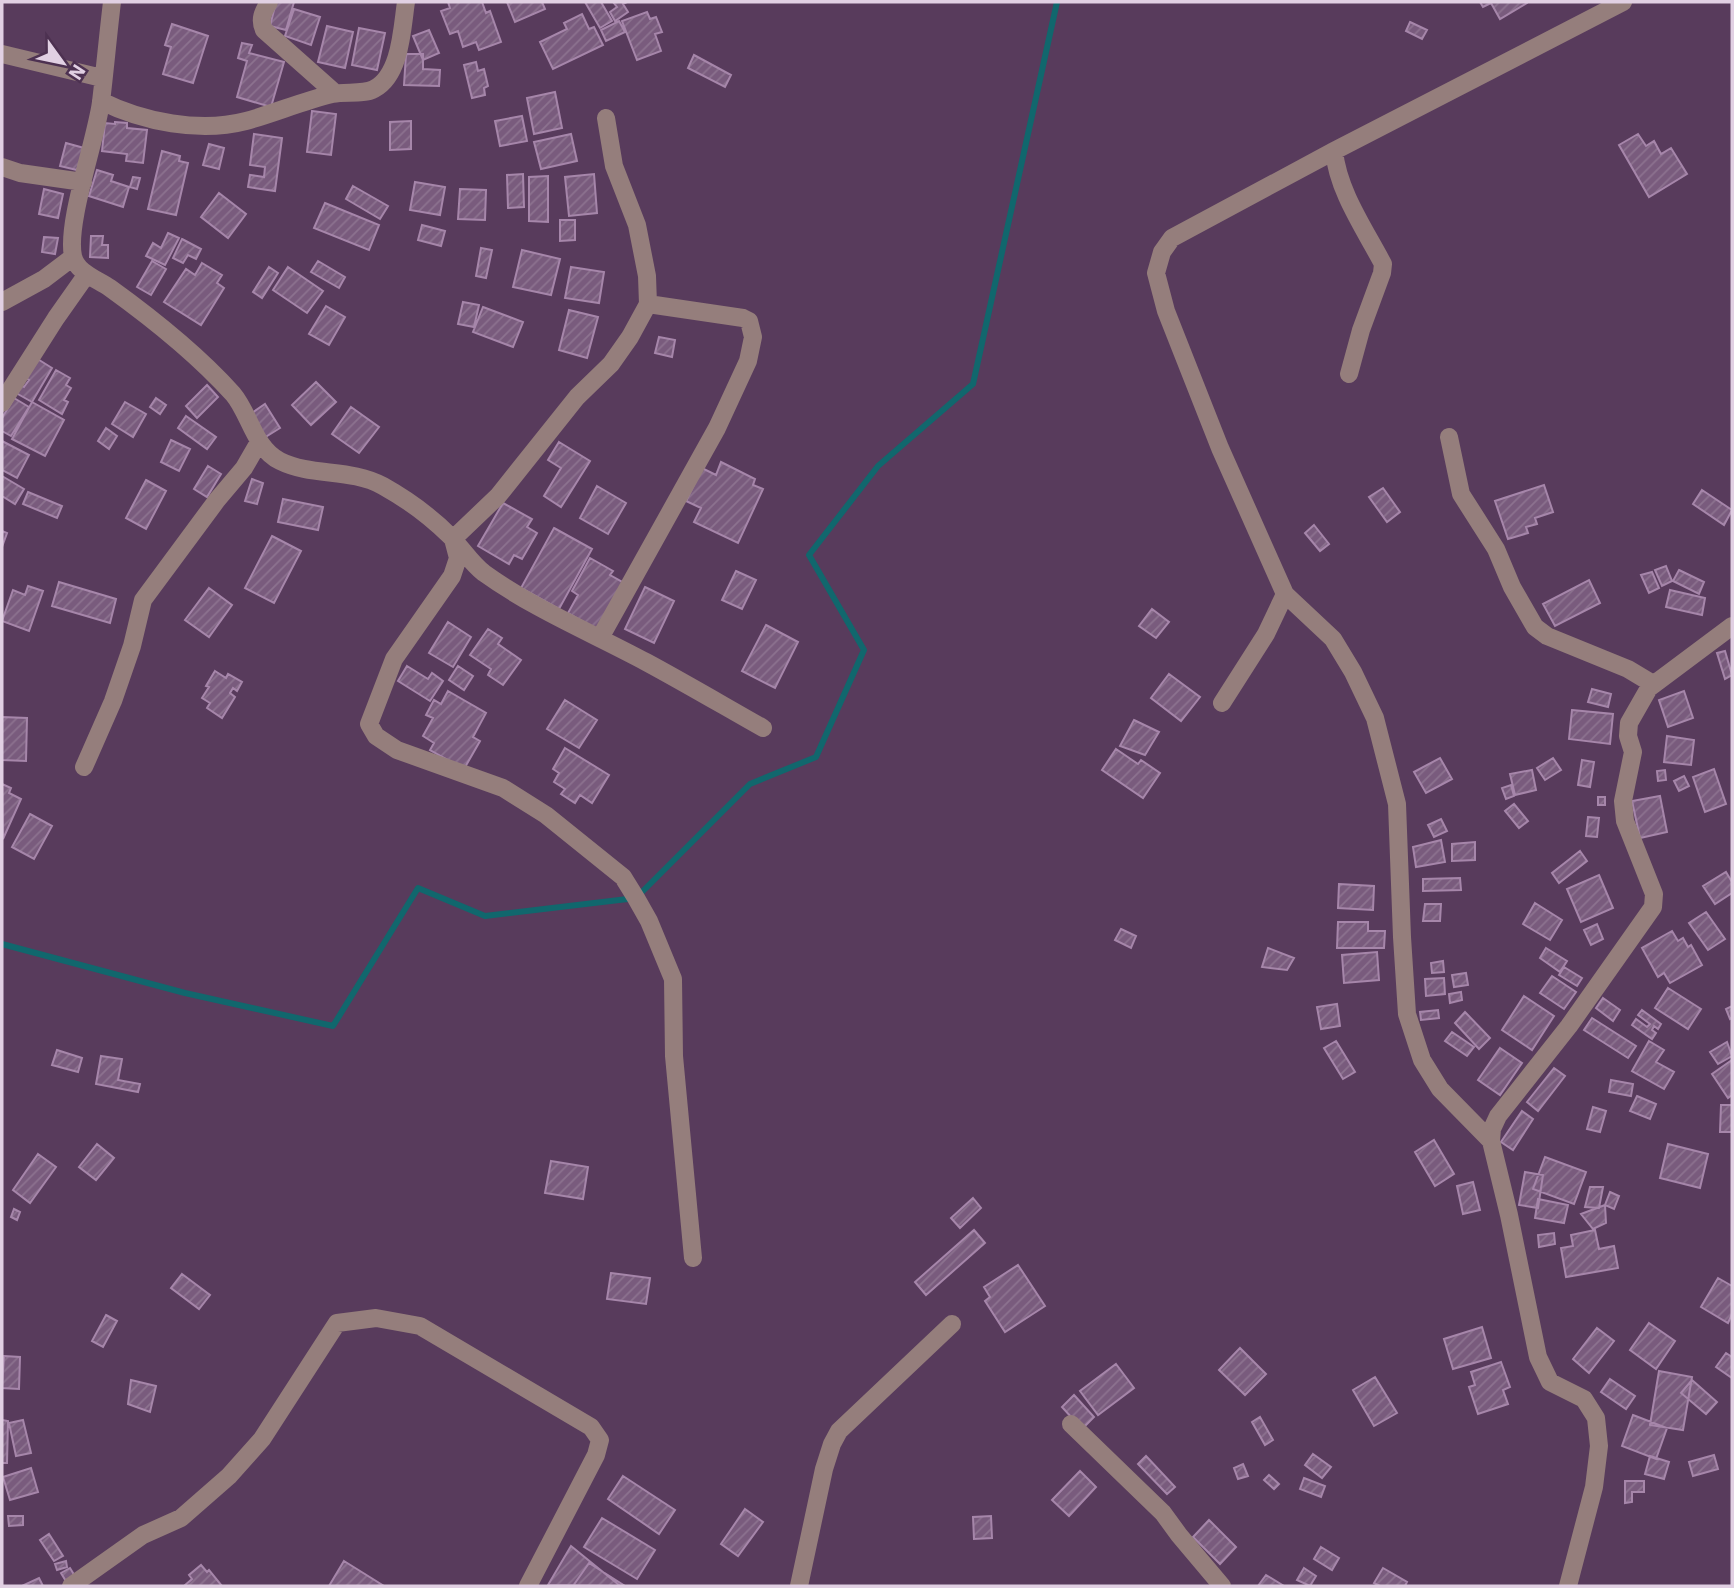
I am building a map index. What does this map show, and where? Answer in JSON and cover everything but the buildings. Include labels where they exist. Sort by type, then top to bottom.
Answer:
[{"type":"street","points":[[112,2],[101,101],[75,219],[73,257],[87,274],[109,287],[173,336],[228,389],[238,400],[260,442],[280,461],[295,466],[360,475],[382,485],[432,518],[483,572],[536,605],[763,728]]},
{"type":"street","points":[[269,2],[262,15],[264,30],[335,93]]},
{"type":"street","points":[[101,101],[119,110],[145,117],[196,126],[216,126],[244,121],[335,93],[374,90],[394,66],[406,2]]},
{"type":"street","points":[[1491,1141],[1440,1090],[1422,1060],[1407,1014],[1397,804],[1375,718],[1353,672],[1333,639],[1285,594],[1220,448],[1166,311],[1156,273],[1162,252],[1172,238],[1623,2]]},
{"type":"street","points":[[2,54],[102,78]]},
{"type":"street","points":[[453,539],[498,495],[577,397],[611,364],[648,304],[647,276],[637,225],[614,166],[606,118]]},
{"type":"street","points":[[1334,151],[1335,167],[1341,185],[1382,264],[1382,274],[1361,330],[1349,374]]},
{"type":"street","points":[[2,167],[20,173],[83,182]]},
{"type":"street","points":[[2,302],[44,279],[73,257]]},
{"type":"street","points":[[2,403],[87,274]]},
{"type":"street","points":[[600,638],[717,428],[748,361],[753,337],[749,321],[743,318],[648,304]]},
{"type":"street","points":[[1448,437],[1461,494],[1496,549],[1512,587],[1535,627],[1547,636],[1628,669],[1653,684]]},
{"type":"street","points":[[84,767],[113,701],[132,646],[143,600],[244,468],[260,442]]},
{"type":"street","points":[[453,539],[458,558],[452,576],[394,659],[369,724],[376,736],[397,750],[503,788],[546,815],[623,877],[649,921],[673,979],[674,1056],[693,1258]]},
{"type":"street","points":[[1222,703],[1266,634],[1285,594]]},
{"type":"street","points":[[1568,1586],[1594,1487],[1599,1447],[1596,1418],[1584,1399],[1550,1382],[1538,1357],[1491,1141],[1492,1129],[1498,1116],[1569,1026],[1653,907],[1654,894],[1625,821],[1623,801],[1633,752],[1628,736],[1629,723],[1638,703],[1653,684],[1732,626]]},
{"type":"street","points":[[71,1586],[143,1535],[181,1518],[229,1476],[262,1439],[337,1323],[376,1318],[420,1326],[591,1427],[600,1440],[596,1455],[528,1586]]},
{"type":"street","points":[[799,1586],[824,1469],[839,1431],[952,1324]]},
{"type":"street","points":[[1071,1424],[1163,1513],[1222,1586]]},
{"type":"waterway","points":[[2,944],[185,993],[333,1026],[418,888],[485,916],[636,898],[750,784],[816,757],[864,650],[809,555],[878,466],[973,384],[1057,2]]}]
